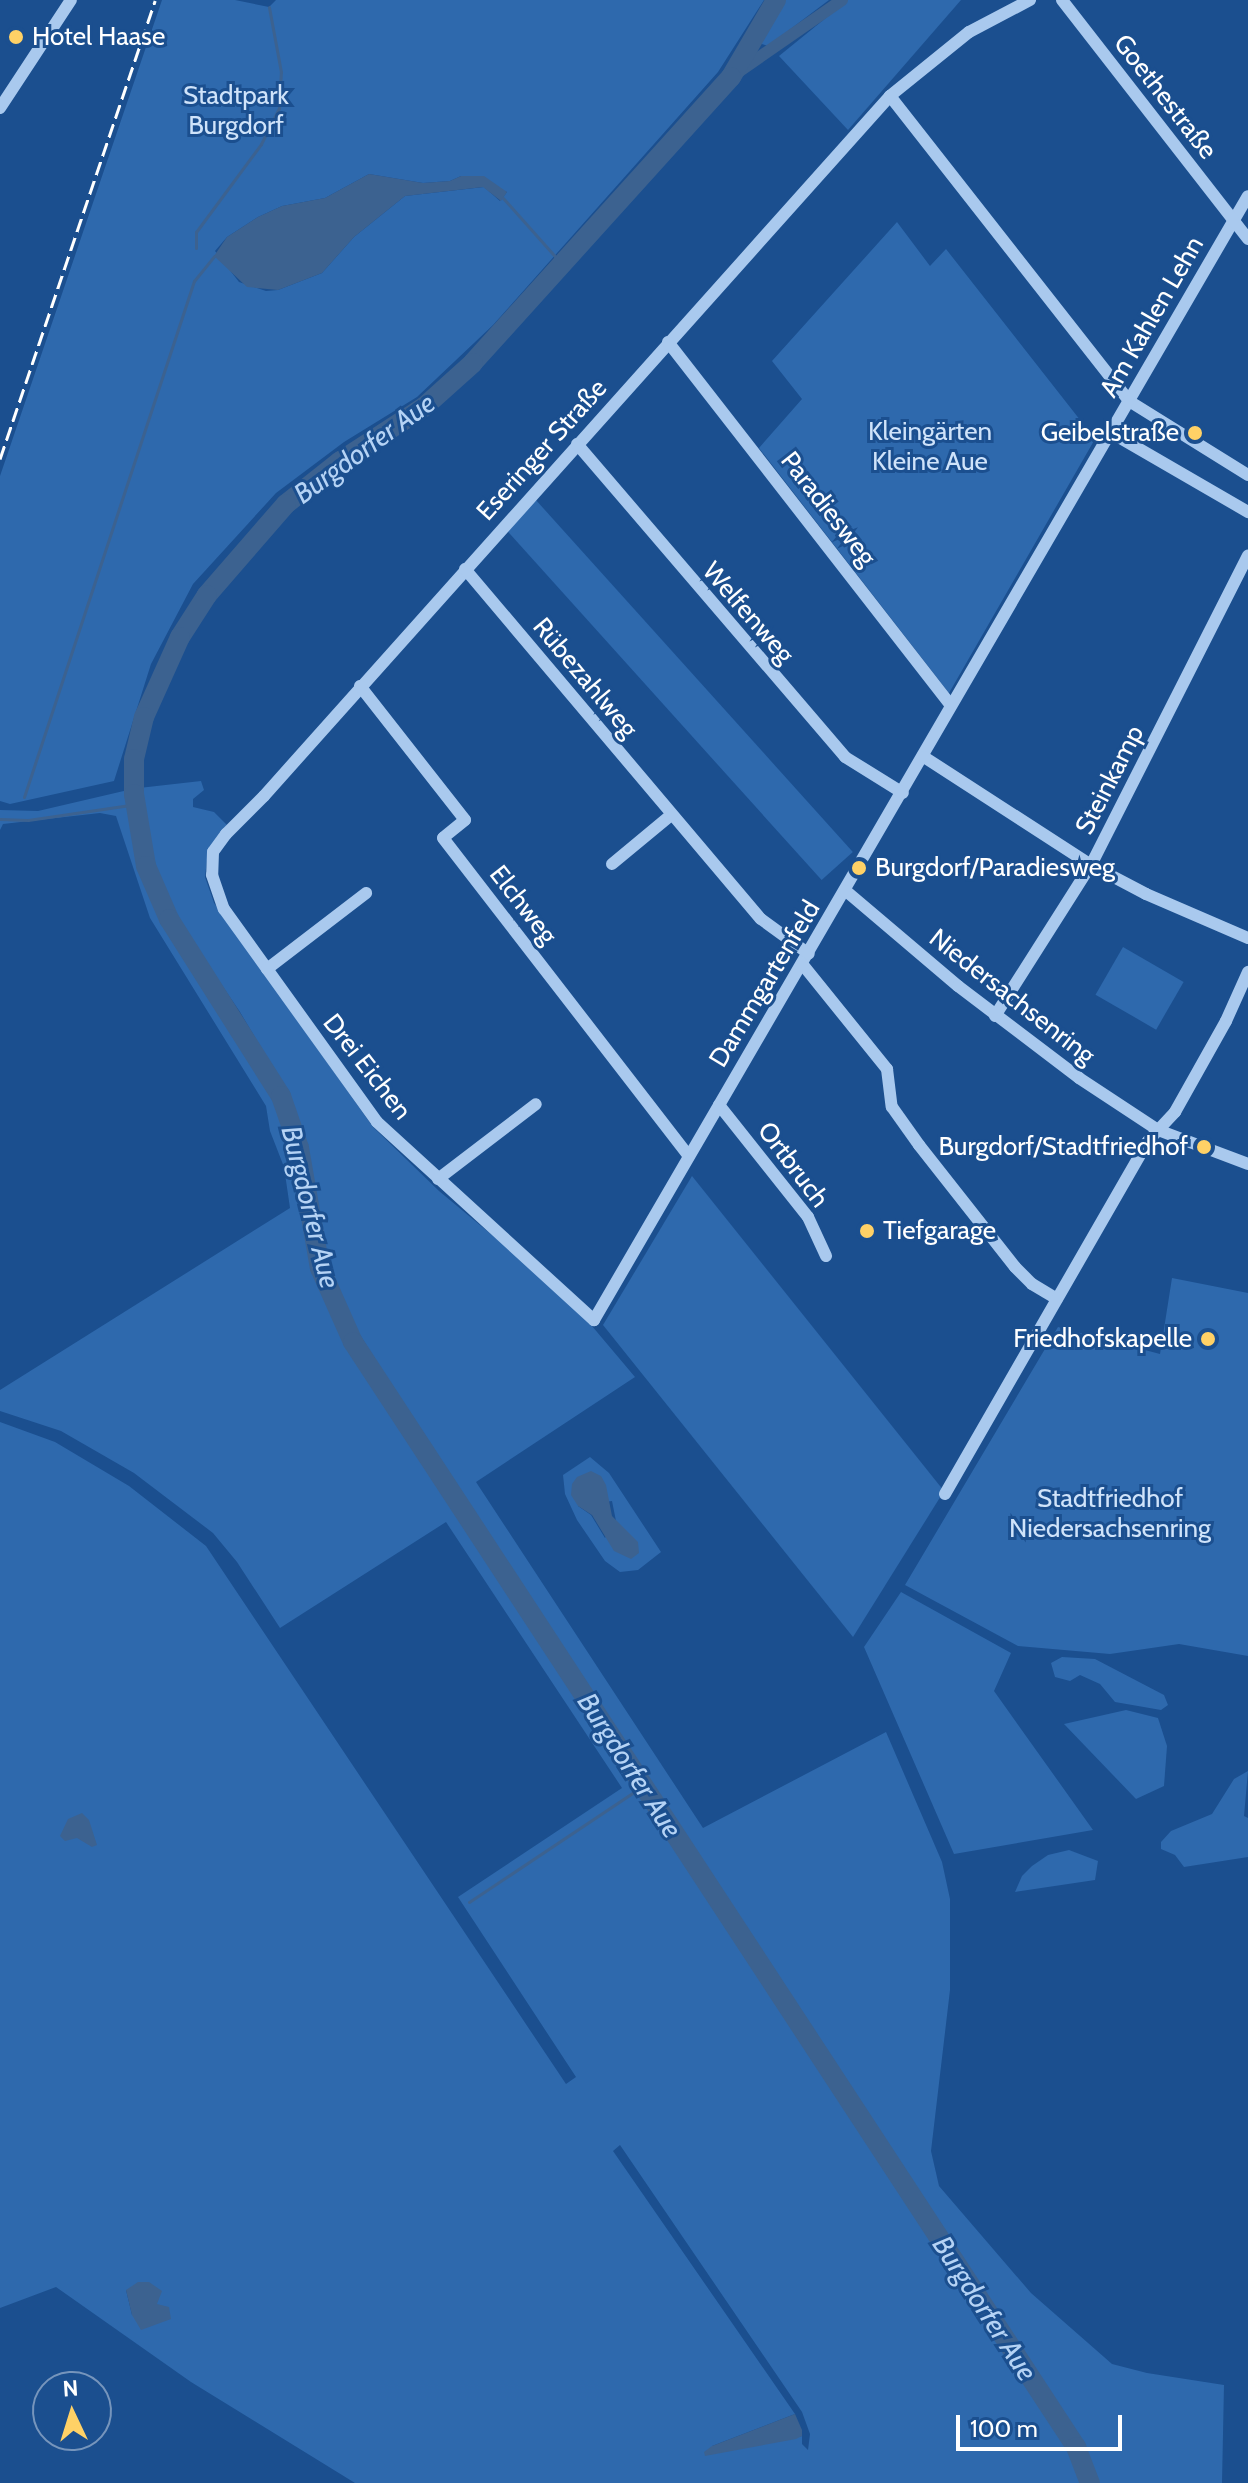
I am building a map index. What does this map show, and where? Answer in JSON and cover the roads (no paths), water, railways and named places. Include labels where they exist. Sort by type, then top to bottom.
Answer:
[{"type":"street","points":[[3,99],[71,0]]},
{"type":"street","name":"Eseringer Straße","points":[[226,834],[890,96],[969,32],[1030,0]]},
{"type":"street","name":"Goethestraße","points":[[1062,0],[1248,239]]},
{"type":"street","points":[[890,96],[1129,401],[1248,475]]},
{"type":"street","name":"Am Kahlen Lehn","points":[[972,668],[1248,196]]},
{"type":"street","name":"Paradiesweg","points":[[668,342],[951,705]]},
{"type":"street","points":[[1110,432],[1248,512]]},
{"type":"street","name":"Welfenweg","points":[[577,444],[845,757],[903,793]]},
{"type":"street","name":"Steinkamp","points":[[995,1016],[1051,934],[1091,865],[1248,556]]},
{"type":"street","name":"Rübezahlweg","points":[[465,569],[761,919],[806,960],[887,1069],[892,1107],[919,1145],[1015,1267],[1032,1284],[1057,1299]]},
{"type":"street","name":"Dammgartenfeld","points":[[594,1320],[924,757],[972,668]]},
{"type":"street","name":"Elchweg","points":[[360,686],[465,820],[443,838],[689,1156]]},
{"type":"street","points":[[924,757],[1091,865],[1146,894],[1248,938]]},
{"type":"street","points":[[612,864],[671,815]]},
{"type":"street","name":"Drei Eichen","points":[[226,834],[213,852],[212,875],[224,909],[377,1122],[594,1320]]},
{"type":"street","name":"Niedersachsenring","points":[[846,891],[995,1016],[1079,1078],[1158,1130],[1248,1164]]},
{"type":"street","points":[[267,969],[366,893]]},
{"type":"street","points":[[945,1494],[1158,1130],[1175,1112],[1226,1021],[1248,972]]},
{"type":"street","points":[[438,1179],[536,1104]]},
{"type":"street","name":"Ortbruch","points":[[719,1105],[808,1217],[826,1256]]},
{"type":"waterway","name":"Burgdorfer Aue","points":[[776,0],[731,77],[473,363],[424,407],[339,462],[286,504],[207,595],[180,637],[144,717],[134,759],[134,794],[146,866],[169,919],[281,1096],[299,1148],[320,1268],[353,1342],[1076,2447],[1090,2483]]},
{"type":"waterway","points":[[731,77],[842,0]]},
{"type":"waterway","points":[[196,248],[196,232],[261,144],[279,108],[281,72],[269,7]]},
{"type":"waterway","points":[[503,198],[561,263]]},
{"type":"waterway","points":[[24,797],[194,281],[214,256]]},
{"type":"waterway","points":[[0,819],[28,820],[137,804]]},
{"type":"waterway","points":[[469,1902],[643,1786]]},
{"type":"railway","points":[[0,459],[155,0]]},
{"type":"place","name":"Hotel Haase","points":[[16,37]]},
{"type":"place","name":"Geibelstraße","points":[[1195,433]]},
{"type":"place","name":"Burgdorf/Paradiesweg","points":[[859,868]]},
{"type":"place","name":"Burgdorf/Stadtfriedhof","points":[[1204,1147]]},
{"type":"place","name":"Tiefgarage","points":[[867,1231]]},
{"type":"place","name":"Friedhofskapelle","points":[[1208,1339]]},
{"type":"park label","name":"Stadtpark Burgdorf","points":[[236,111]]},
{"type":"park label","name":"Kleingärten Kleine Aue","points":[[930,447]]},
{"type":"park label","name":"Stadtfriedhof Niedersachsenring","points":[[1110,1514]]}]
